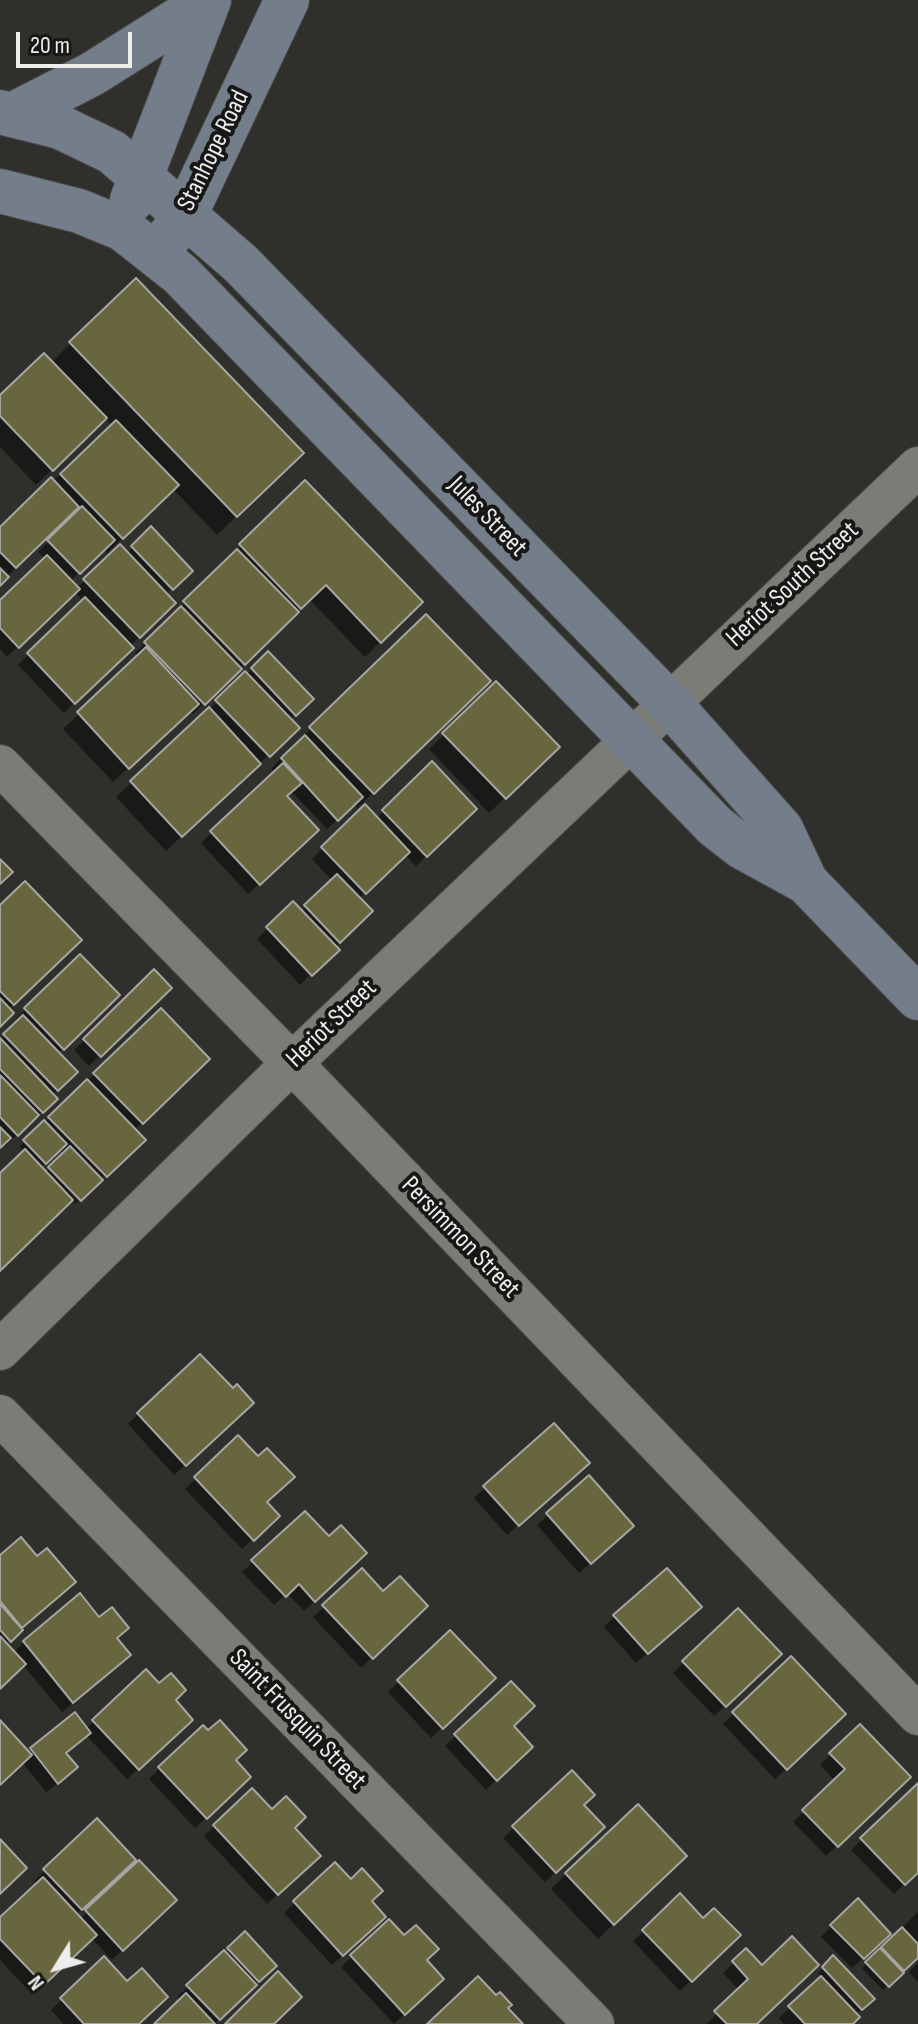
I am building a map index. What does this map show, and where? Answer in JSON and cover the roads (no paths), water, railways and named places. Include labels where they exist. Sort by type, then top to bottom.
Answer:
[{"type":"main road","name":"Stanhope Road","points":[[140,242],[185,215],[287,0]]},
{"type":"main road","name":"Stanhope Road","points":[[140,242],[139,176],[208,1]]},
{"type":"main road","points":[[7,113],[92,74],[208,1]]},
{"type":"main road","name":"Jules Street","points":[[7,113],[85,137],[112,152],[241,264],[669,703],[781,829],[806,882],[918,998]]},
{"type":"main road","name":"Jules Street","points":[[0,191],[79,211],[140,242],[180,274],[724,833],[769,864],[806,882]]},
{"type":"street","name":"Heriot South Street","points":[[669,703],[918,467]]},
{"type":"street","name":"Heriot Street","points":[[0,1350],[292,1063],[669,703]]},
{"type":"street","name":"Persimmon Street","points":[[0,765],[292,1063],[918,1715]]},
{"type":"street","name":"Saint Frusquin Street","points":[[0,1415],[594,2024]]}]
